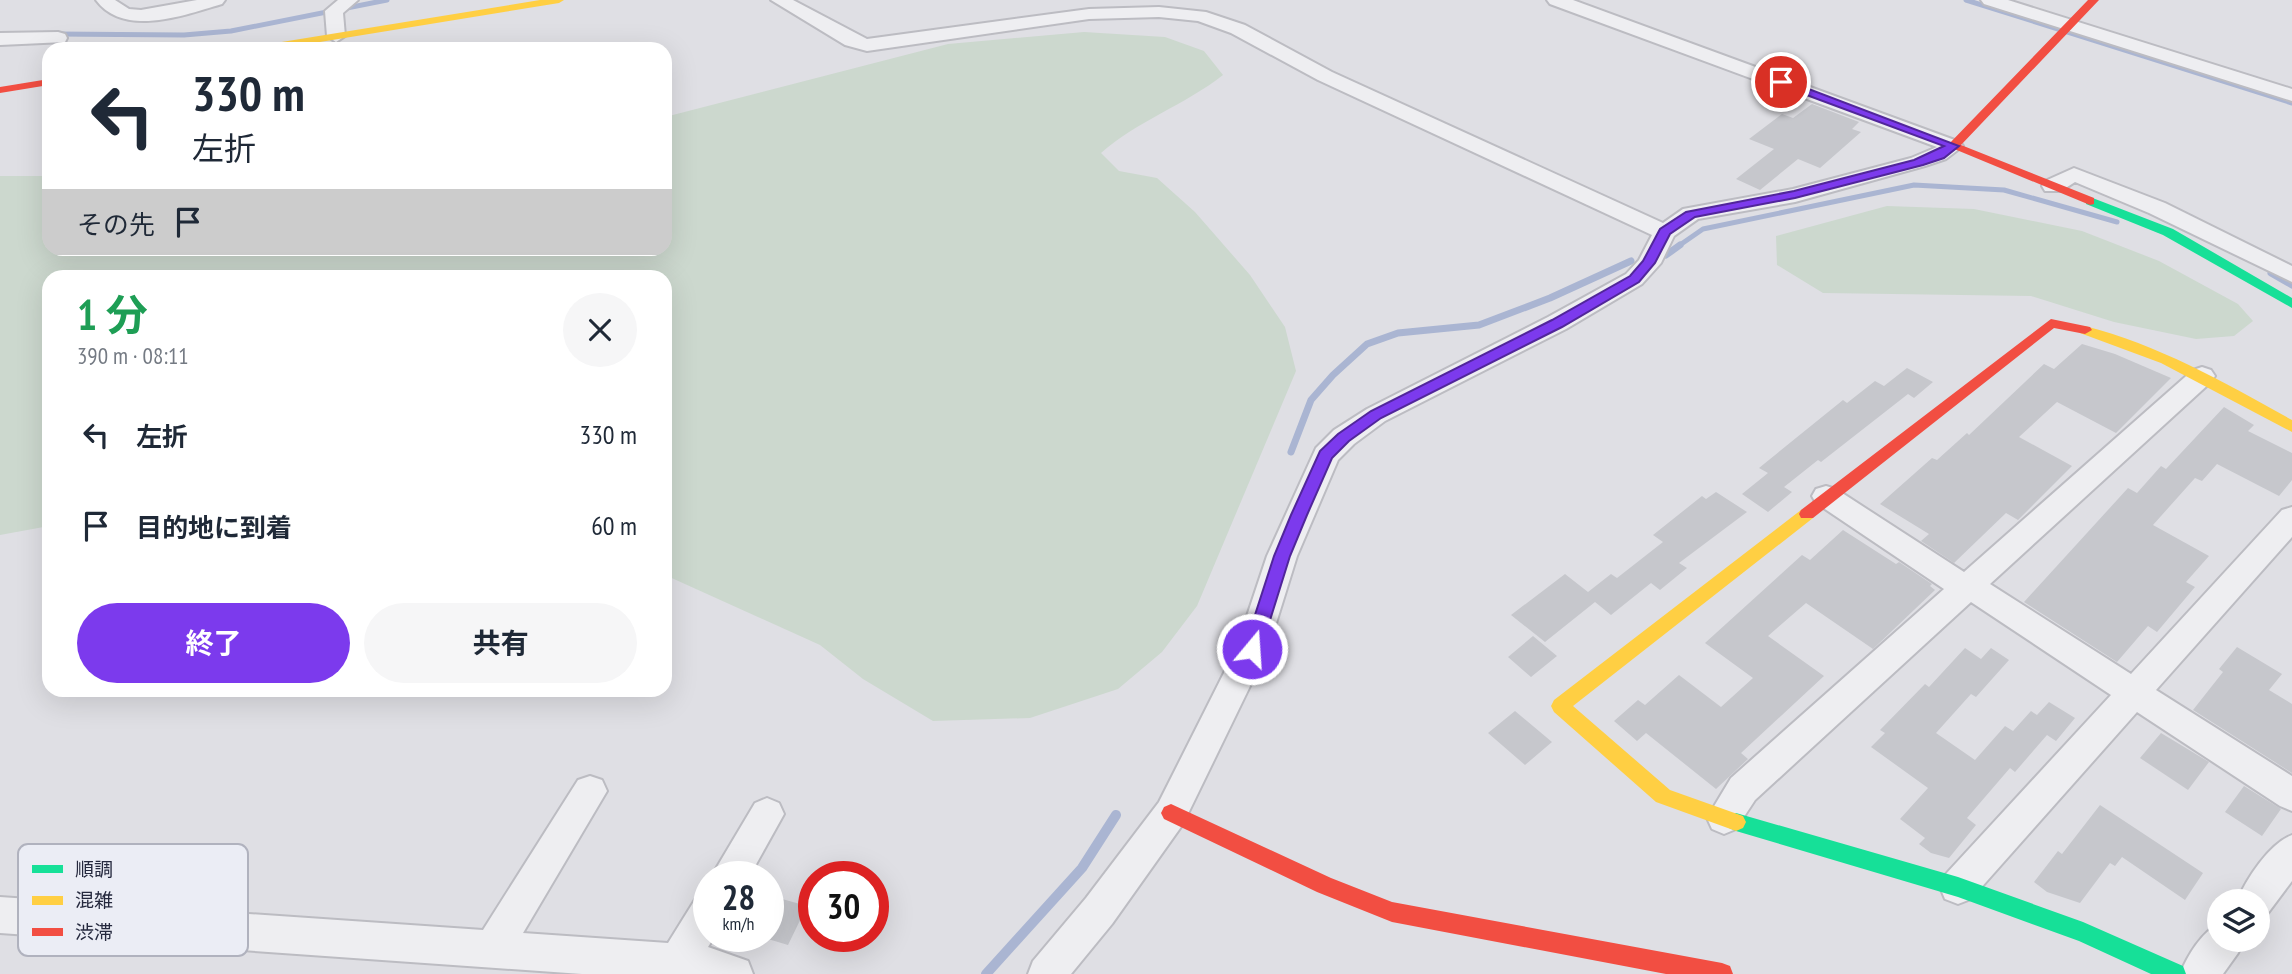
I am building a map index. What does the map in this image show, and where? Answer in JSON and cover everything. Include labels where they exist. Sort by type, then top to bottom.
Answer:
[{"type":"street","points":[[105,0],[108,6],[122,13],[144,15],[178,11],[216,0]]},
{"type":"street","points":[[300,42],[505,4],[559,0]]},
{"type":"street","points":[[780,0],[852,41],[867,45],[1089,14],[1159,12],[1218,20],[1325,76],[1665,232]]},
{"type":"street","points":[[1556,0],[1953,146],[2168,232],[2292,304]]},
{"type":"street","points":[[1990,0],[2064,31],[2292,95]]},
{"type":"street","points":[[1047,974],[1099,911],[1171,813],[1252,649],[1282,556],[1326,455],[1344,438],[1376,415],[1557,323],[1634,279],[1648,263],[1665,232],[1691,214],[1795,195],[1939,155],[1953,146],[2094,0]]},
{"type":"street","points":[[336,36],[340,6]]},
{"type":"street","points":[[0,38],[58,38]]},
{"type":"street","points":[[0,90],[42,83]]},
{"type":"street","points":[[2053,186],[2074,174],[2157,208],[2292,275]]},
{"type":"street","points":[[2175,974],[2083,932],[1958,887],[1724,818],[1663,796],[1560,706],[2051,323],[2079,327],[2129,343],[2202,376],[2292,427]]},
{"type":"street","points":[[1724,818],[1743,789],[2202,376]]},
{"type":"street","points":[[1826,496],[2292,795]]},
{"type":"street","points":[[1958,887],[2292,518]]},
{"type":"street","points":[[493,948],[590,791]]},
{"type":"street","points":[[1171,813],[1324,885],[1392,912],[1722,974]]},
{"type":"street","points":[[739,861],[767,814]]},
{"type":"street","points":[[2264,889],[2292,852]]},
{"type":"street","points":[[0,915],[18,916]]},
{"type":"street","points":[[248,932],[678,962],[709,966],[734,974]]},
{"type":"street","points":[[678,962],[693,937]]},
{"type":"street","points":[[2199,974],[2216,952]]},
{"type":"shaded area","points":[[1084,32],[1165,37],[1204,51],[1223,75],[1101,153],[1119,171],[1157,178],[1195,212],[1250,275],[1285,327],[1296,371],[1197,606],[1162,652],[1118,689],[1030,718],[933,721],[863,679],[820,645],[672,578],[672,270],[42,270],[42,527],[0,535],[0,176],[42,176],[42,256],[672,256],[672,115],[948,44]]},
{"type":"shaded area","points":[[1887,206],[1974,209],[2082,231],[2159,261],[2238,304],[2253,321],[2234,336],[2196,339],[2114,322],[2031,296],[1823,293],[1777,265],[1776,236]]},
{"type":"building","points":[[1812,104],[1859,122],[1852,129],[1861,132],[1820,168],[1798,159],[1760,190],[1736,179],[1774,149],[1749,139],[1782,114],[1793,118]]},
{"type":"building","points":[[2082,344],[2115,354],[2171,378],[2116,433],[2057,402],[2019,437],[2072,466],[2018,520],[2006,513],[1954,563],[1921,541],[1929,534],[1880,504],[1932,458],[1937,460],[1967,433],[1969,435],[2044,364],[2054,369]]},
{"type":"building","points":[[1907,368],[1933,382],[1914,398],[1908,394],[1821,462],[1818,460],[1784,487],[1792,492],[1768,512],[1742,494],[1768,473],[1759,468],[1843,400],[1847,403],[1875,381],[1884,386]]},
{"type":"building","points":[[2224,407],[2254,425],[2248,431],[2292,453],[2292,480],[2279,496],[2217,464],[2202,481],[2195,478],[2153,525],[2209,556],[2186,582],[2195,587],[2157,632],[2148,626],[2117,662],[2024,602],[2128,488],[2137,493],[2161,466],[2166,469]]},
{"type":"building","points":[[1716,492],[1747,512],[1679,563],[1687,568],[1660,590],[1651,583],[1611,615],[1595,602],[1545,642],[1511,615],[1565,574],[1588,592],[1611,574],[1617,578],[1663,542],[1653,535],[1702,496],[1706,499]]},
{"type":"building","points":[[1843,530],[1896,564],[1899,562],[1932,584],[1930,586],[1935,590],[1873,649],[1806,603],[1768,636],[1824,676],[1741,753],[1748,759],[1716,789],[1646,733],[1637,741],[1614,721],[1638,700],[1645,705],[1679,675],[1721,707],[1753,678],[1705,643],[1802,555],[1810,560]]},
{"type":"building","points":[[1533,636],[1557,656],[1531,677],[1508,657]]},
{"type":"building","points":[[2237,647],[2282,674],[2269,690],[2292,704],[2292,773],[2193,710],[2223,672],[2219,669]]},
{"type":"building","points":[[1965,648],[1981,659],[1991,648],[2009,660],[1976,697],[1971,694],[1936,733],[1975,760],[2005,726],[2013,731],[2031,711],[2037,715],[2049,702],[2075,718],[2056,741],[2047,735],[2015,772],[2010,768],[1967,818],[1976,825],[1949,858],[1931,853],[1919,844],[1925,838],[1900,819],[1928,788],[1871,747],[1885,733],[1880,730],[1925,684],[1929,687]]},
{"type":"building","points":[[1515,711],[1552,742],[1525,765],[1488,733]]},
{"type":"building","points":[[2161,733],[2209,762],[2188,790],[2140,758]]},
{"type":"building","points":[[2244,786],[2281,809],[2262,836],[2225,812]]},
{"type":"building","points":[[2100,805],[2203,873],[2185,900],[2122,857],[2115,866],[2110,863],[2080,903],[2047,892],[2034,882],[2058,851],[2062,854]]},
{"type":"building","points":[[784,900],[798,903],[798,924],[788,945],[784,944]]},
{"type":"waterway","points":[[54,34],[184,35],[231,31],[387,0]]},
{"type":"waterway","points":[[1966,0],[2292,103]]},
{"type":"waterway","points":[[1677,247],[1703,229],[1914,185],[2004,190],[2117,222]]},
{"type":"waterway","points":[[1666,255],[1680,245]]},
{"type":"waterway","points":[[1291,452],[1311,400],[1333,375],[1367,344],[1398,333],[1479,325],[1550,298],[1631,261]]},
{"type":"waterway","points":[[2271,273],[2292,285]]},
{"type":"waterway","points":[[986,974],[1082,868],[1116,815]]},
{"type":"traffic: fast","points":[[2090,201],[2168,232],[2292,304]]},
{"type":"traffic: fast","points":[[1736,822],[1958,887],[2083,932],[2175,974]]},
{"type":"traffic: slow","points":[[300,42],[559,0]]},
{"type":"traffic: slow","points":[[2085,330],[2166,360],[2292,427]]},
{"type":"traffic: slow","points":[[1736,822],[1663,796],[1560,706],[1807,514]]},
{"type":"traffic: jam","points":[[2090,201],[1953,146],[2094,0]]},
{"type":"traffic: jam","points":[[0,90],[42,83]]},
{"type":"traffic: jam","points":[[1807,514],[2051,323],[2085,330]]},
{"type":"traffic: jam","points":[[1171,813],[1324,885],[1392,912],[1722,974]]},
{"type":"route","points":[[1252,649],[1282,556],[1326,455],[1376,415],[1557,323],[1634,279],[1648,263],[1665,232],[1691,214],[1795,195],[1919,162],[1939,155],[1953,146],[1781,82]]}]
